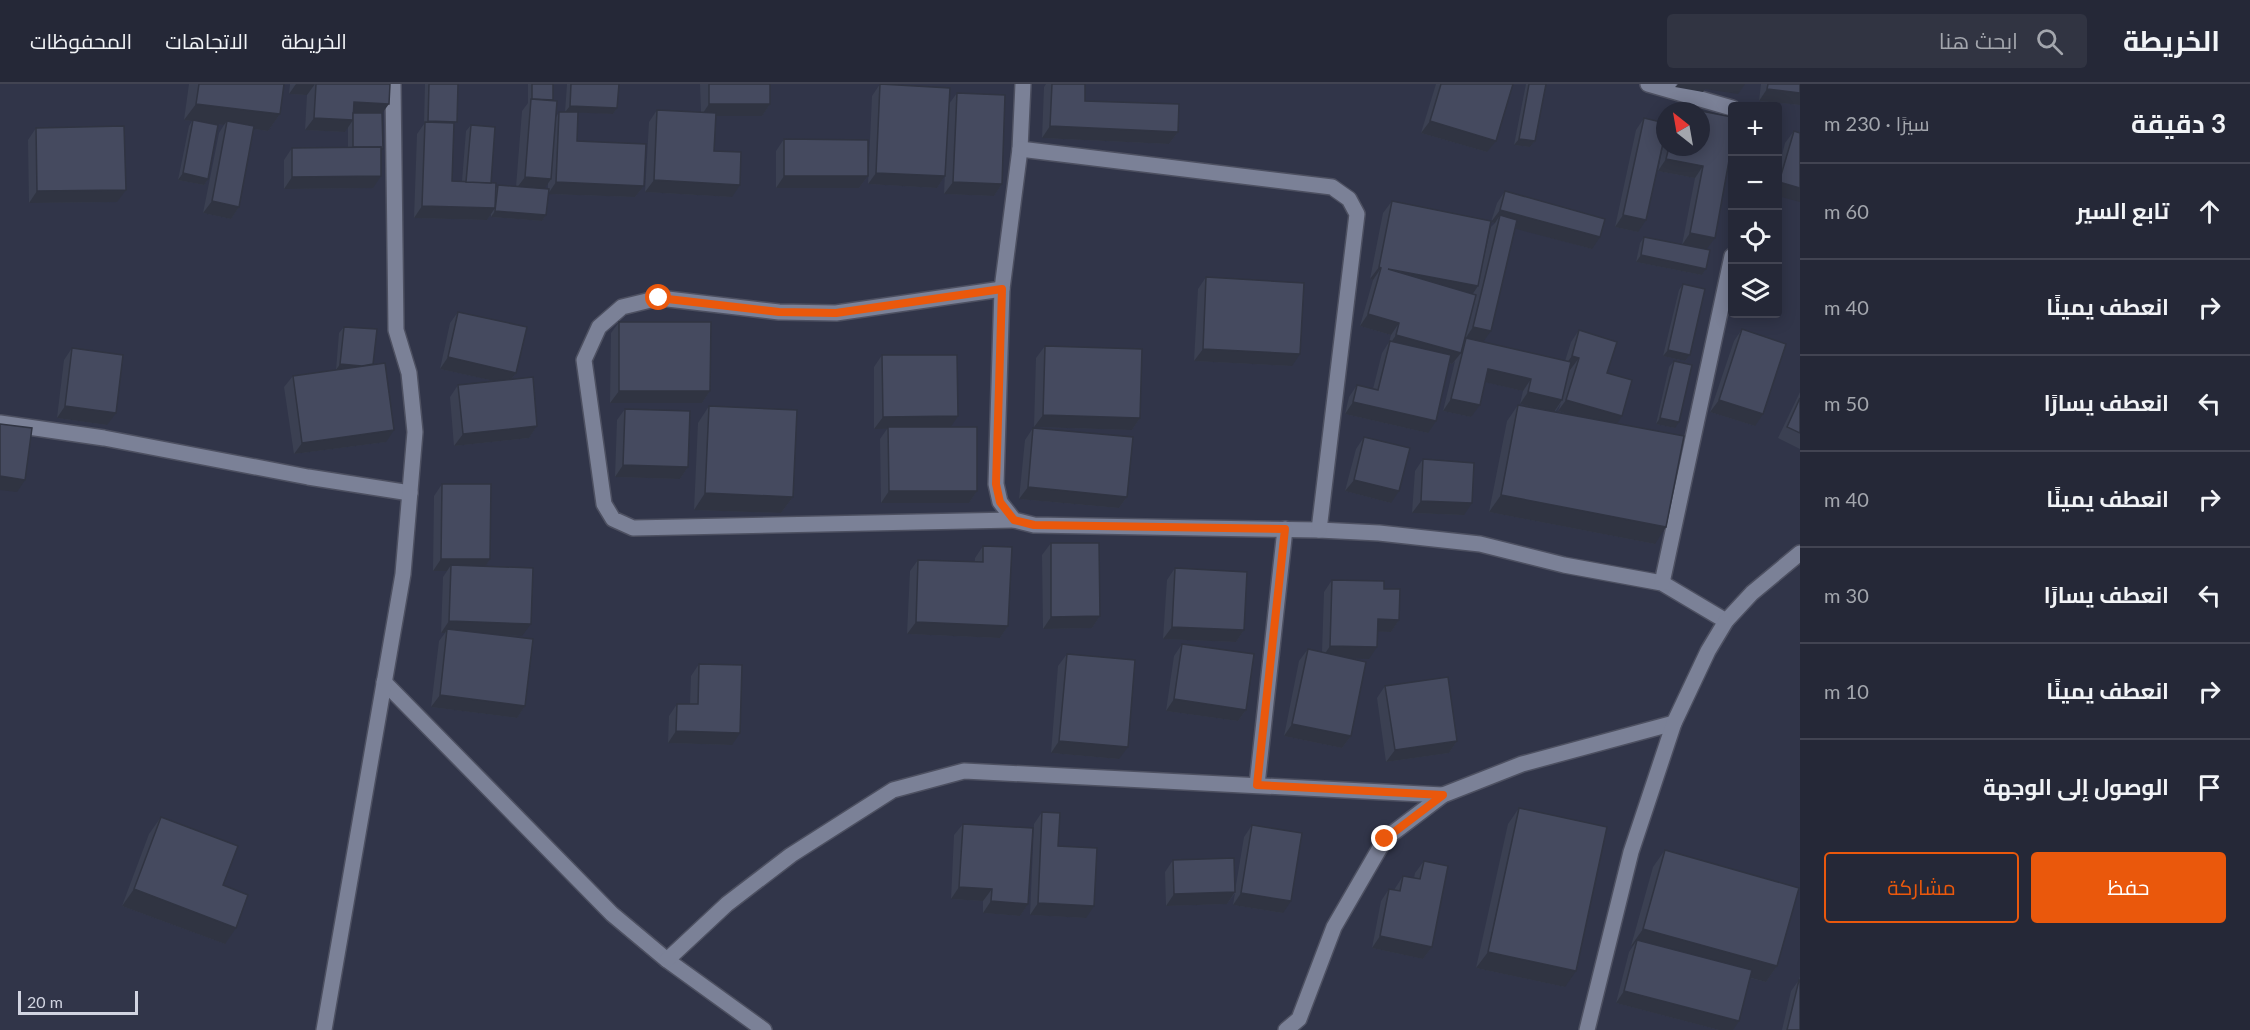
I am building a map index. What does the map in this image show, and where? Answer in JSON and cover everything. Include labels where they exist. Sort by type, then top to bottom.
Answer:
[{"type":"street","points":[[324,1030],[403,574],[415,432],[409,373],[396,330],[393,84]]},
{"type":"street","points":[[1014,520],[1000,502],[996,484],[1002,289],[1020,149],[1023,84]]},
{"type":"street","points":[[1648,84],[1728,107]]},
{"type":"street","points":[[1020,149],[1332,186],[1349,199],[1357,214],[1319,530]]},
{"type":"street","points":[[1662,583],[1730,264]]},
{"type":"street","points":[[1002,289],[836,313],[779,312],[659,298],[622,307],[599,327],[584,360],[604,504],[613,519],[633,528],[1014,520],[1034,525],[1285,529],[1379,533],[1480,544],[1564,565],[1662,583],[1726,621]]},
{"type":"street","points":[[0,423],[104,438],[308,477],[410,493]]},
{"type":"street","points":[[1257,785],[1285,529]]},
{"type":"street","points":[[1587,1030],[1631,852],[1674,723],[1708,651],[1726,621],[1752,593],[1800,552]]},
{"type":"street","points":[[384,682],[612,914],[667,960],[764,1030]]},
{"type":"street","points":[[1286,1030],[1299,1019],[1334,927],[1385,839],[1443,795],[1522,764],[1674,723]]},
{"type":"street","points":[[667,960],[728,904],[791,855],[893,790],[964,771],[1443,795]]},
{"type":"building","points":[[199,84],[284,84],[280,114],[196,104]]},
{"type":"building","points":[[316,84],[390,84],[389,104],[354,102],[353,120],[314,118]]},
{"type":"building","points":[[429,84],[458,84],[457,122],[428,121]]},
{"type":"building","points":[[532,84],[553,84],[553,100],[532,99]]},
{"type":"building","points":[[571,84],[619,84],[617,108],[570,106]]},
{"type":"building","points":[[709,84],[770,84],[770,104],[709,104]]},
{"type":"building","points":[[880,84],[950,88],[945,176],[876,173]]},
{"type":"building","points":[[1052,84],[1085,84],[1085,101],[1179,104],[1178,132],[1050,126]]},
{"type":"building","points":[[1441,84],[1513,84],[1496,141],[1430,121]]},
{"type":"building","points":[[1529,84],[1546,84],[1535,141],[1519,139]]},
{"type":"building","points":[[1768,84],[1800,84],[1800,93],[1767,89]]},
{"type":"building","points":[[957,93],[1005,95],[1002,184],[953,182]]},
{"type":"building","points":[[531,99],[557,101],[551,179],[525,177]]},
{"type":"building","points":[[657,110],[716,113],[714,151],[741,152],[740,185],[654,180]]},
{"type":"building","points":[[559,112],[578,112],[577,141],[646,144],[644,186],[556,182]]},
{"type":"building","points":[[353,113],[382,113],[383,149],[381,147],[353,147]]},
{"type":"building","points":[[1710,113],[1728,116],[1728,166],[1715,238],[1690,233],[1703,166],[1666,159],[1667,156],[1710,156]]},
{"type":"building","points":[[1644,118],[1656,121],[1656,156],[1660,156],[1646,220],[1623,215]]},
{"type":"building","points":[[193,120],[218,125],[208,179],[183,173]]},
{"type":"building","points":[[227,121],[254,126],[239,207],[212,201]]},
{"type":"building","points":[[425,122],[454,123],[452,181],[496,183],[495,208],[422,206]]},
{"type":"building","points":[[471,125],[495,127],[491,183],[466,182]]},
{"type":"building","points":[[124,126],[126,190],[37,191],[36,128]]},
{"type":"building","points":[[1794,131],[1800,133],[1800,188],[1782,183],[1782,172]]},
{"type":"building","points":[[784,139],[868,140],[868,176],[784,176]]},
{"type":"building","points":[[381,147],[381,176],[292,177],[292,148]]},
{"type":"building","points":[[498,185],[549,189],[546,215],[495,211]]},
{"type":"building","points":[[1505,191],[1605,219],[1600,237],[1500,210]]},
{"type":"building","points":[[1392,201],[1491,221],[1478,286],[1388,269],[1476,295],[1461,353],[1396,335],[1399,323],[1368,314],[1381,268],[1379,267]]},
{"type":"building","points":[[1500,215],[1517,220],[1491,331],[1473,327]]},
{"type":"building","points":[[1644,237],[1710,250],[1706,269],[1641,255]]},
{"type":"building","points":[[1206,277],[1304,283],[1300,354],[1203,349]]},
{"type":"building","points":[[1683,284],[1705,289],[1690,355],[1668,350]]},
{"type":"building","points":[[458,312],[527,327],[516,373],[448,357]]},
{"type":"building","points":[[619,322],[711,322],[710,391],[619,391]]},
{"type":"building","points":[[344,327],[377,329],[373,364],[362,366],[340,364]]},
{"type":"building","points":[[1742,329],[1786,344],[1763,414],[1719,400]]},
{"type":"building","points":[[1579,330],[1617,342],[1607,373],[1632,380],[1622,416],[1566,400],[1579,358],[1572,356]]},
{"type":"building","points":[[1466,338],[1571,362],[1562,400],[1528,392],[1531,379],[1488,369],[1480,405],[1451,399]]},
{"type":"building","points":[[1390,341],[1451,355],[1436,421],[1353,402],[1357,385],[1378,390]]},
{"type":"building","points":[[1045,346],[1142,349],[1140,418],[1043,415]]},
{"type":"building","points":[[72,348],[123,355],[116,413],[65,406]]},
{"type":"building","points":[[882,355],[957,355],[958,416],[883,417]]},
{"type":"building","points":[[1674,361],[1692,365],[1679,422],[1660,418]]},
{"type":"building","points":[[385,363],[394,430],[302,443],[293,376]]},
{"type":"building","points":[[533,377],[537,426],[463,434],[458,385]]},
{"type":"building","points":[[1800,398],[1800,433],[1787,427]]},
{"type":"building","points":[[1518,405],[1684,436],[1666,527],[1501,495]]},
{"type":"building","points":[[709,406],[797,410],[793,497],[705,493]]},
{"type":"building","points":[[625,409],[690,411],[688,467],[623,465]]},
{"type":"building","points":[[0,424],[32,428],[25,480],[0,476]]},
{"type":"building","points":[[888,427],[977,427],[977,491],[889,491]]},
{"type":"building","points":[[1033,428],[1133,437],[1127,497],[1028,487]]},
{"type":"building","points":[[1364,437],[1410,448],[1399,491],[1354,480]]},
{"type":"building","points":[[1423,459],[1474,463],[1472,503],[1421,501]]},
{"type":"building","points":[[442,484],[491,484],[490,559],[441,559]]},
{"type":"building","points":[[1051,543],[1099,543],[1100,616],[1051,617]]},
{"type":"building","points":[[983,546],[1012,547],[1008,626],[916,622],[918,560],[983,562]]},
{"type":"building","points":[[451,565],[533,568],[531,624],[449,621]]},
{"type":"building","points":[[1175,568],[1247,572],[1244,630],[1172,627]]},
{"type":"building","points":[[1332,580],[1384,581],[1384,589],[1400,589],[1399,620],[1378,619],[1377,647],[1330,646]]},
{"type":"building","points":[[447,629],[533,639],[525,706],[440,695]]},
{"type":"building","points":[[1182,644],[1254,654],[1246,710],[1174,699]]},
{"type":"building","points":[[1308,649],[1366,662],[1351,736],[1292,724]]},
{"type":"building","points":[[1067,654],[1135,660],[1128,747],[1059,741]]},
{"type":"building","points":[[699,664],[742,665],[740,733],[676,731],[677,704],[698,704]]},
{"type":"building","points":[[1448,677],[1457,741],[1395,750],[1385,686]]},
{"type":"building","points":[[1519,808],[1607,827],[1576,971],[1488,952]]},
{"type":"building","points":[[1042,812],[1060,813],[1058,846],[1097,848],[1094,906],[1038,903]]},
{"type":"building","points":[[161,817],[238,846],[223,885],[248,895],[236,928],[134,889]]},
{"type":"building","points":[[963,824],[1033,828],[1028,904],[991,901],[992,889],[959,887]]},
{"type":"building","points":[[1252,825],[1302,833],[1291,901],[1241,893]]},
{"type":"building","points":[[1665,850],[1799,888],[1777,966],[1643,929]]},
{"type":"building","points":[[1234,858],[1235,892],[1174,894],[1173,860]]},
{"type":"building","points":[[1424,861],[1448,866],[1432,947],[1380,936],[1389,889],[1400,891],[1403,876],[1420,879]]},
{"type":"building","points":[[1637,940],[1752,970],[1739,1021],[1624,991]]},
{"type":"building","points":[[1799,980],[1800,1030],[1787,1030]]},
{"type":"route","points":[[659,298],[779,312],[836,313],[1002,289],[996,484],[1000,502],[1014,520],[1034,525],[1285,529],[1257,785],[1443,795],[1385,839]]}]
